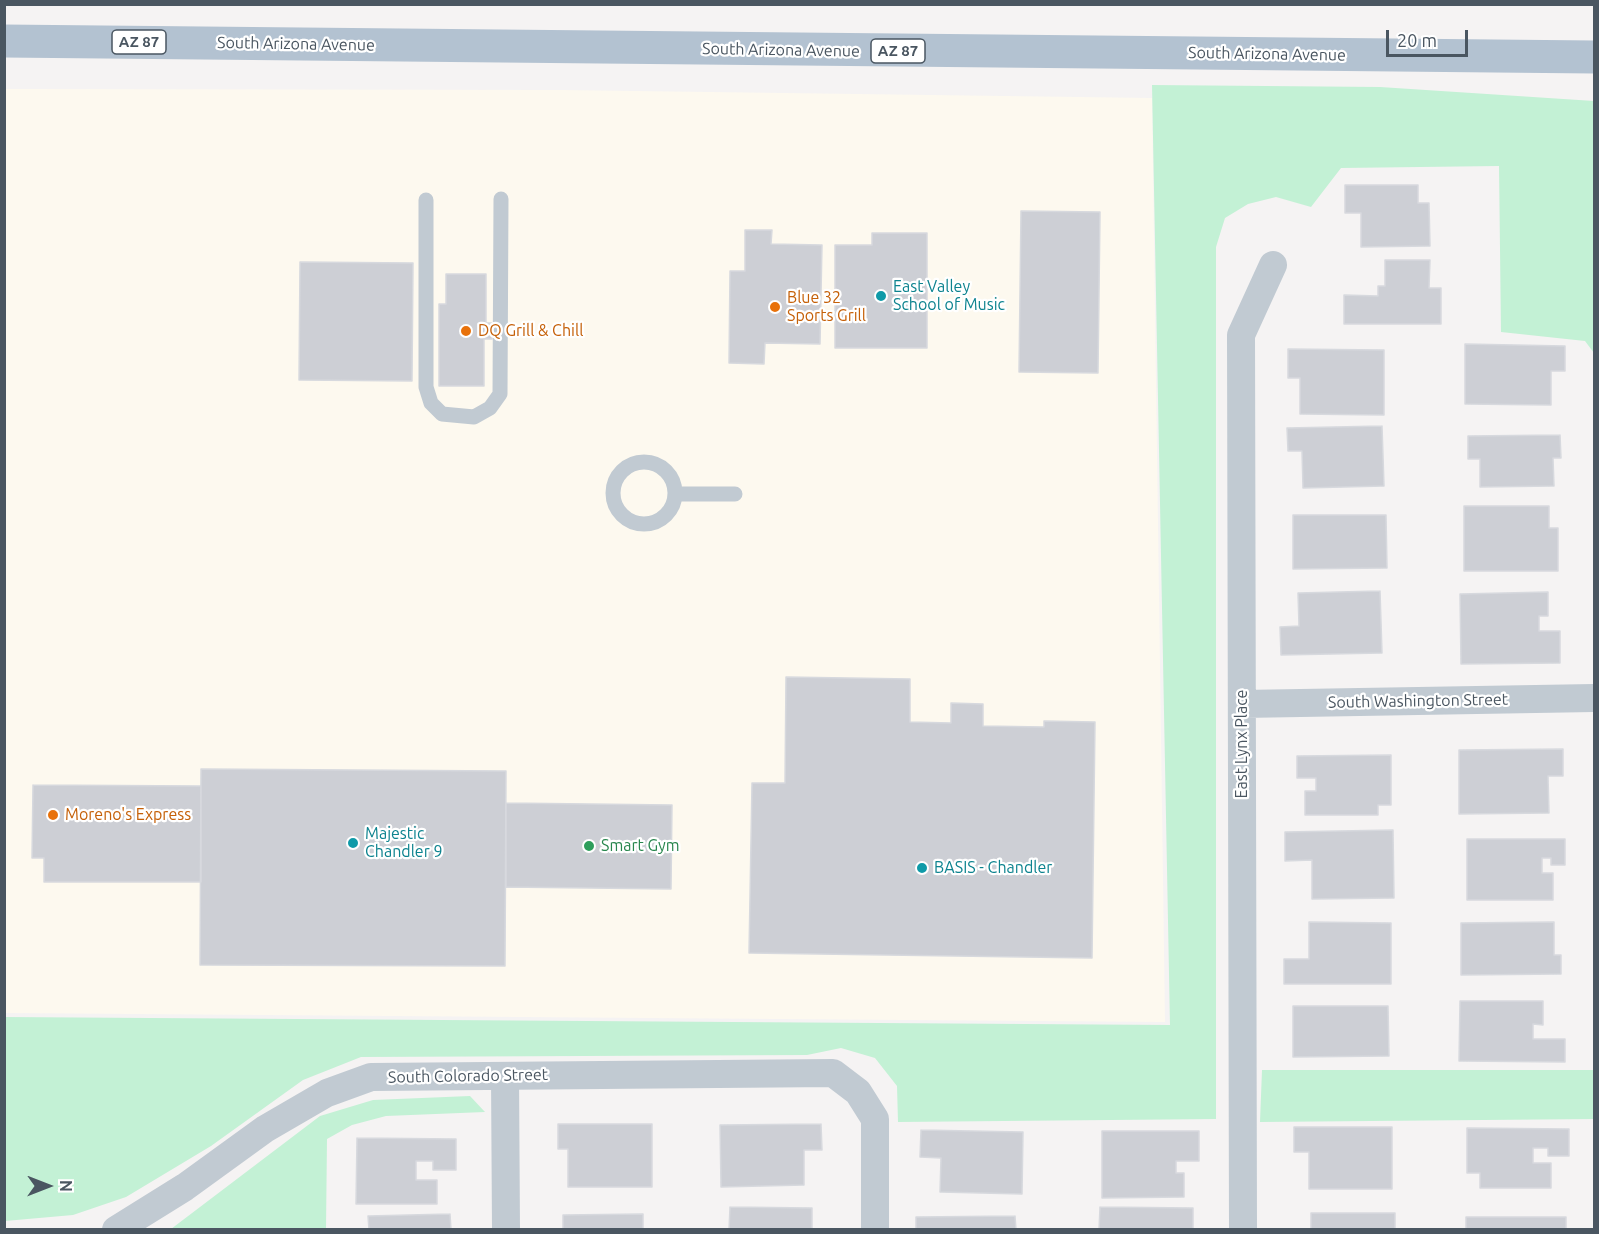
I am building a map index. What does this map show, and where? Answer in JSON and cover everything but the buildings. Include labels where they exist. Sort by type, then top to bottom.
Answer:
[{"type":"main road","name":"South Arizona Avenue","points":[[4,41],[1594,57]]},
{"type":"street","name":"East Lynx Place","points":[[1243,1230],[1241,335],[1273,265]]},
{"type":"street","name":"South Washington Street","points":[[1242,704],[1594,698]]},
{"type":"street","name":"South Colorado Street","points":[[116,1230],[185,1187],[265,1129],[327,1094],[371,1077],[833,1073],[858,1092],[875,1119],[875,1230]]},
{"type":"street","points":[[505,1076],[506,1230]]},
{"type":"lane","points":[[426,200],[426,387],[430,403],[442,414],[474,417],[490,408],[500,393],[501,199]]},
{"type":"lane","points":[[642,461],[653,462],[669,474],[674,484],[675,494],[667,515],[653,524],[645,525],[628,520],[621,514],[613,497],[613,487],[616,477],[623,469],[642,461]]},
{"type":"lane","points":[[675,494],[735,494]]},
{"type":"shaded area","points":[[5,89],[561,90],[1152,98],[1165,1022],[5,1013]]},
{"type":"green space","points":[[1152,85],[1380,87],[1594,101],[1594,353],[1585,341],[1501,332],[1499,166],[1341,168],[1311,207],[1276,197],[1248,204],[1225,218],[1216,247],[1216,1119],[898,1122],[897,1086],[875,1058],[841,1048],[807,1055],[361,1057],[303,1080],[211,1146],[126,1197],[73,1215],[5,1221],[5,1017],[1170,1025]]},
{"type":"green space","points":[[1262,1070],[1593,1070],[1594,1119],[1260,1122]]},
{"type":"green space","points":[[470,1096],[485,1112],[386,1116],[352,1125],[327,1139],[326,1229],[171,1229],[320,1116],[373,1100]]},
{"type":"place","name":"East Valley School of Music","points":[[881,296]]},
{"type":"place","name":"Blue 32 Sports Grill","points":[[775,307]]},
{"type":"place","name":"DQ Grill & Chill","points":[[466,331]]},
{"type":"place","name":"Moreno's Express","points":[[53,815]]},
{"type":"place","name":"Majestic Chandler 9","points":[[353,843]]},
{"type":"place","name":"Smart Gym","points":[[589,846]]},
{"type":"place","name":"BASIS - Chandler","points":[[922,868]]}]
